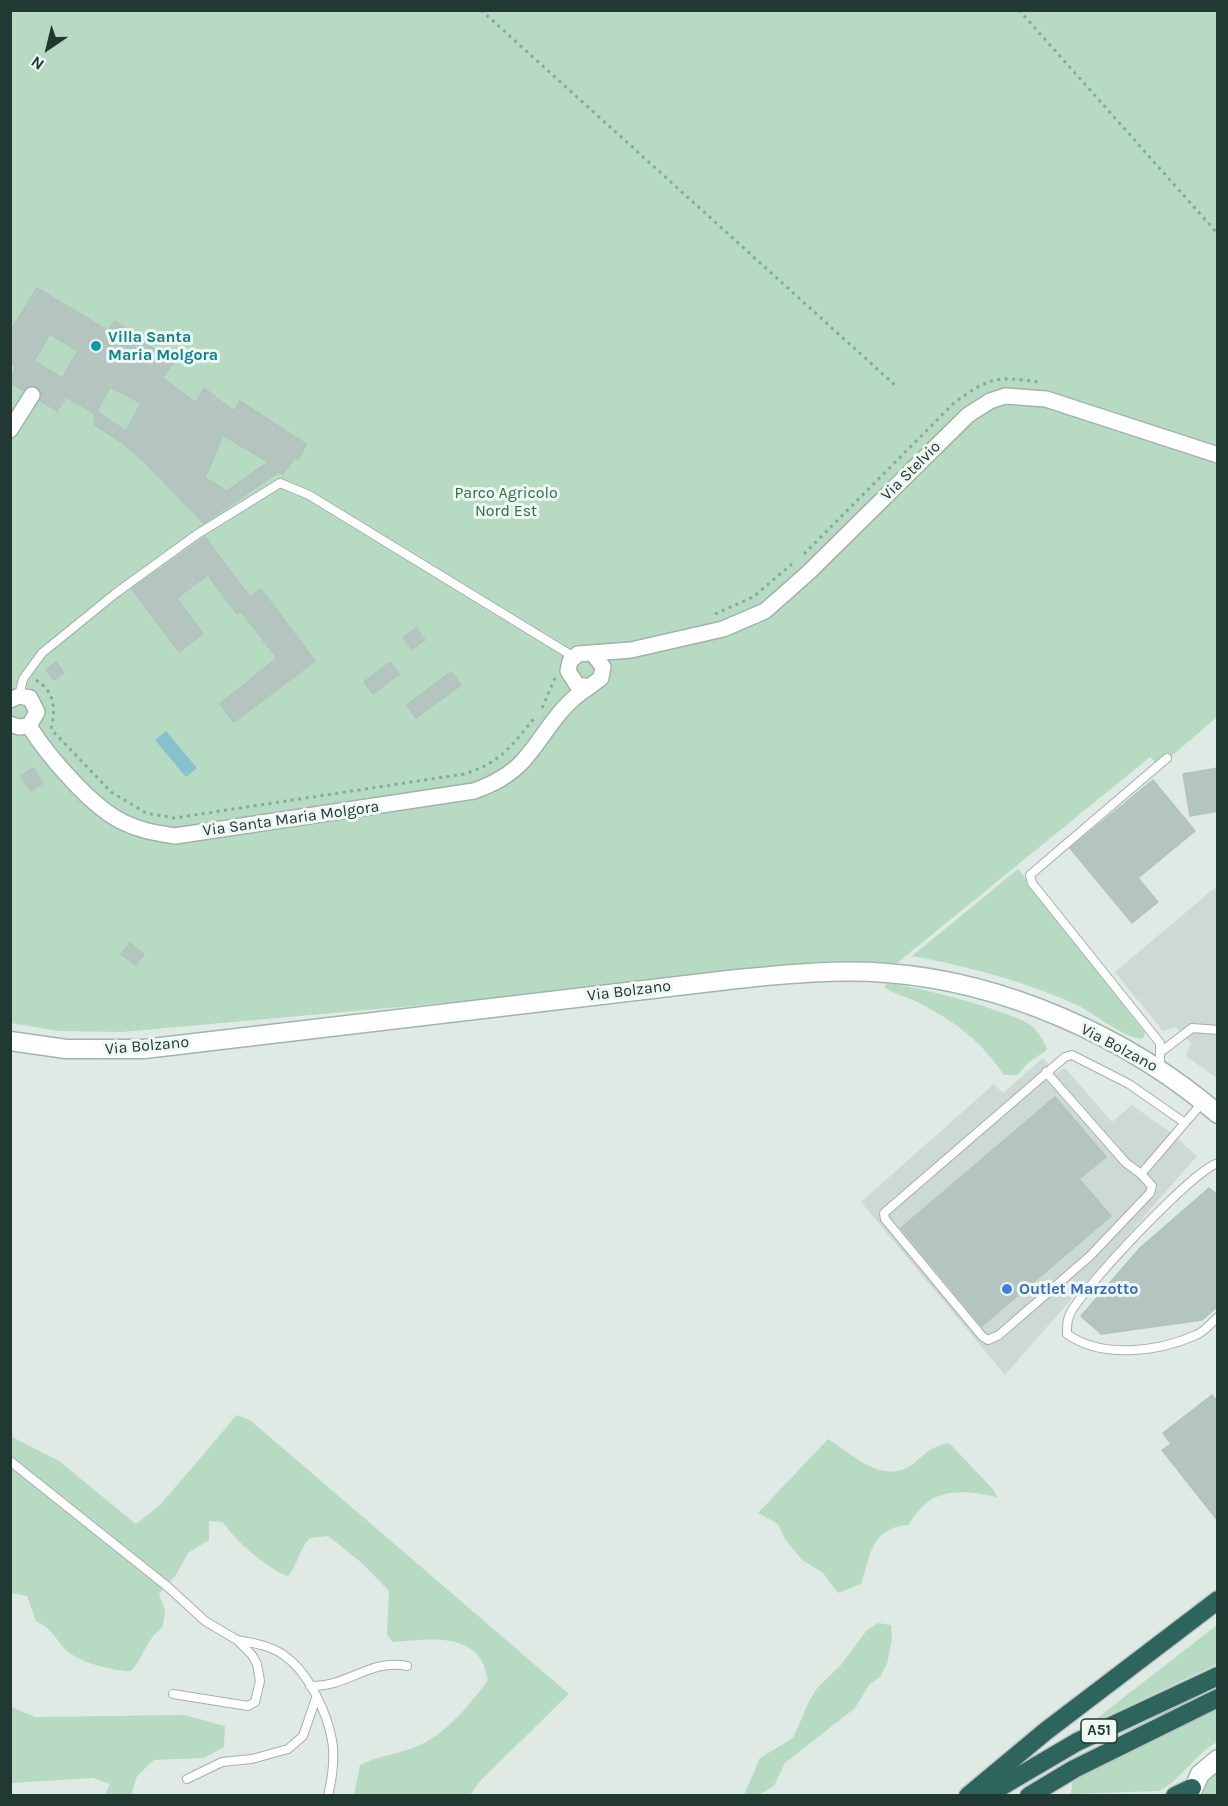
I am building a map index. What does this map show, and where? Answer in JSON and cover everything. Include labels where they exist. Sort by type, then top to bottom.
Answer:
[{"type":"highway","points":[[968,1796],[1046,1731],[1218,1600]]},
{"type":"highway","name":"A51","points":[[985,1796],[1077,1742],[1218,1676]]},
{"type":"highway","name":"A51","points":[[1029,1796],[1074,1769],[1218,1698]]},
{"type":"street","points":[[10,429],[32,395]]},
{"type":"street","name":"Via Stelvio","points":[[594,655],[631,650],[723,629],[765,611],[809,572],[968,415],[990,401],[1005,396],[1046,399],[1218,454]]},
{"type":"street","name":"Via Stelvio","points":[[603,673],[631,650]]},
{"type":"street","points":[[569,654],[594,655],[601,662],[603,673],[598,682],[561,708],[569,677],[569,654]]},
{"type":"street","points":[[569,677],[577,685],[588,687]]},
{"type":"street","points":[[10,724],[19,727],[29,726],[36,718],[36,707],[30,698],[15,698]]},
{"type":"street","name":"Via Santa Maria Molgora","points":[[29,726],[40,744],[100,808],[143,831],[175,836],[474,791],[498,782],[522,762],[561,708]]},
{"type":"street","name":"Via Bolzano","points":[[10,1041],[74,1049],[144,1049],[737,979],[855,972],[925,979],[1008,999],[1091,1032],[1160,1070],[1218,1113]]},
{"type":"street","points":[[1186,1793],[1204,1769],[1218,1760]]},
{"type":"lane","points":[[15,698],[23,680],[42,653],[116,593],[196,535],[280,483],[309,495],[569,654]]},
{"type":"lane","points":[[1160,1070],[1162,1051],[1160,1043],[1032,883],[1030,875],[1167,758]]},
{"type":"lane","points":[[1162,1051],[1192,1028],[1218,1030]]},
{"type":"lane","points":[[1047,1072],[1126,1163],[1152,1186],[1150,1193],[1090,1256],[999,1335],[988,1340],[982,1336],[885,1219],[884,1213],[1060,1060],[1072,1055],[1128,1084],[1185,1123]]},
{"type":"lane","points":[[1141,1174],[1203,1101]]},
{"type":"lane","points":[[1218,1163],[1188,1186],[1135,1236],[1077,1303],[1066,1323],[1067,1334],[1081,1344],[1104,1350],[1154,1347],[1198,1335],[1218,1317]]},
{"type":"lane","points":[[10,1461],[168,1587],[205,1621],[237,1640],[257,1664],[260,1681],[255,1702],[248,1706],[173,1694]]},
{"type":"lane","points":[[237,1640],[257,1643],[284,1655],[310,1686],[328,1724],[333,1743],[328,1796]]},
{"type":"lane","points":[[310,1686],[324,1687],[350,1679],[378,1665],[394,1663],[407,1666]]},
{"type":"lane","points":[[187,1779],[222,1762],[252,1759],[288,1749],[303,1736],[316,1698]]},
{"type":"path","points":[[481,10],[896,386]]},
{"type":"path","points":[[1019,10],[1218,234]]},
{"type":"path","points":[[714,614],[753,597],[796,561],[963,396],[980,384],[1002,377],[1046,382]]},
{"type":"path","points":[[23,680],[37,680],[47,690],[54,703],[51,729],[111,792],[146,813],[174,818],[464,774],[486,768],[507,752],[544,706],[569,654]]},
{"type":"shaded area","points":[[1217,886],[1217,1078],[1186,1056],[1191,1043],[1176,1027],[1163,1031],[1115,972]]},
{"type":"shaded area","name":"Outlet Marzotto","points":[[1043,1058],[1056,1073],[1065,1068],[1112,1122],[1132,1105],[1170,1132],[1197,1156],[1005,1375],[861,1202],[994,1084],[1003,1093]]},
{"type":"green space","name":"Parco Agricolo Nord Est","points":[[10,11],[1217,11],[1217,717],[1159,767],[1150,757],[891,968],[716,974],[489,999],[122,1032],[58,1031],[11,1023]]},
{"type":"green space","points":[[1018,869],[1145,1033],[1143,1038],[1129,1036],[1079,1006],[1039,989],[976,970],[912,956]]},
{"type":"green space","points":[[887,984],[938,993],[1024,1021],[1037,1031],[1047,1050],[1029,1062],[1017,1075],[1004,1075],[986,1052],[955,1024],[931,1009],[887,989],[884,986]]},
{"type":"green space","points":[[237,1415],[250,1420],[569,1694],[481,1780],[470,1795],[354,1795],[360,1765],[413,1748],[435,1737],[464,1709],[488,1680],[479,1657],[471,1649],[461,1644],[438,1640],[392,1642],[387,1634],[389,1591],[362,1563],[328,1536],[310,1538],[288,1576],[252,1553],[223,1522],[209,1521],[209,1540],[188,1553],[176,1575],[159,1594],[165,1610],[163,1627],[153,1637],[131,1671],[100,1666],[71,1654],[48,1629],[36,1621],[27,1596],[11,1593],[10,1436],[59,1461],[136,1524],[160,1505]]},
{"type":"green space","points":[[828,1439],[868,1465],[879,1470],[890,1471],[902,1470],[925,1453],[949,1443],[992,1488],[998,1498],[961,1492],[933,1498],[921,1508],[908,1525],[895,1527],[879,1538],[870,1554],[861,1584],[838,1593],[823,1573],[802,1560],[785,1539],[778,1524],[758,1513]]},
{"type":"green space","points":[[878,1623],[891,1625],[892,1639],[887,1664],[880,1677],[869,1685],[855,1708],[785,1763],[774,1786],[759,1795],[744,1795],[760,1758],[793,1738],[810,1699],[818,1687],[840,1666],[867,1630]]},
{"type":"green space","points":[[1217,1625],[1217,1664],[1087,1726]]},
{"type":"green space","points":[[1217,1705],[1217,1742],[1166,1787],[1159,1791],[1071,1794],[1073,1777]]},
{"type":"green space","points":[[11,1707],[35,1717],[184,1715],[225,1726],[224,1747],[204,1758],[154,1760],[137,1776],[131,1795],[105,1795],[110,1784],[93,1778],[11,1783]]},
{"type":"green space","points":[[1217,1769],[1217,1795],[1198,1796],[1206,1779]]},
{"type":"water","points":[[166,731],[197,768],[186,777],[155,740]]},
{"type":"building","points":[[37,288],[107,330],[115,321],[174,363],[162,377],[196,403],[204,388],[234,411],[240,401],[306,444],[298,460],[294,459],[283,474],[279,472],[204,523],[125,445],[95,425],[94,413],[66,397],[57,411],[40,400],[41,391],[37,387],[28,386],[23,390],[10,383],[16,367],[10,363],[10,332]],"holes":[[[50,334],[78,351],[62,378],[34,361]],[[110,387],[141,403],[126,431],[97,411]],[[223,435],[268,462],[227,491],[205,478]]]},
{"type":"building","points":[[205,537],[250,597],[261,589],[315,661],[234,722],[220,704],[277,658],[241,611],[237,614],[208,575],[177,598],[203,634],[179,652],[132,589]]},
{"type":"building","points":[[416,628],[425,640],[412,649],[403,638]]},
{"type":"building","points":[[56,662],[64,673],[54,680],[46,670]]},
{"type":"building","points":[[390,662],[399,674],[373,694],[364,682]]},
{"type":"building","points":[[451,672],[461,685],[416,718],[407,705]]},
{"type":"building","points":[[33,768],[43,783],[31,791],[21,776]]},
{"type":"building","points":[[1218,768],[1218,811],[1190,816],[1183,774]]},
{"type":"building","points":[[1153,780],[1195,831],[1138,878],[1158,902],[1132,923],[1070,848]]},
{"type":"building","points":[[130,943],[144,954],[135,965],[121,954]]},
{"type":"building","points":[[1055,1097],[1106,1157],[1079,1179],[1111,1216],[982,1326],[901,1228]]},
{"type":"building","points":[[1209,1188],[1218,1195],[1218,1306],[1202,1320],[1101,1334],[1081,1316],[1140,1248]]},
{"type":"building","points":[[1212,1395],[1218,1402],[1218,1521],[1162,1450],[1171,1444],[1163,1433]]},
{"type":"place","name":"Villa Santa Maria Molgora","points":[[96,346]]},
{"type":"place","name":"Outlet Marzotto","points":[[1007,1289]]}]
